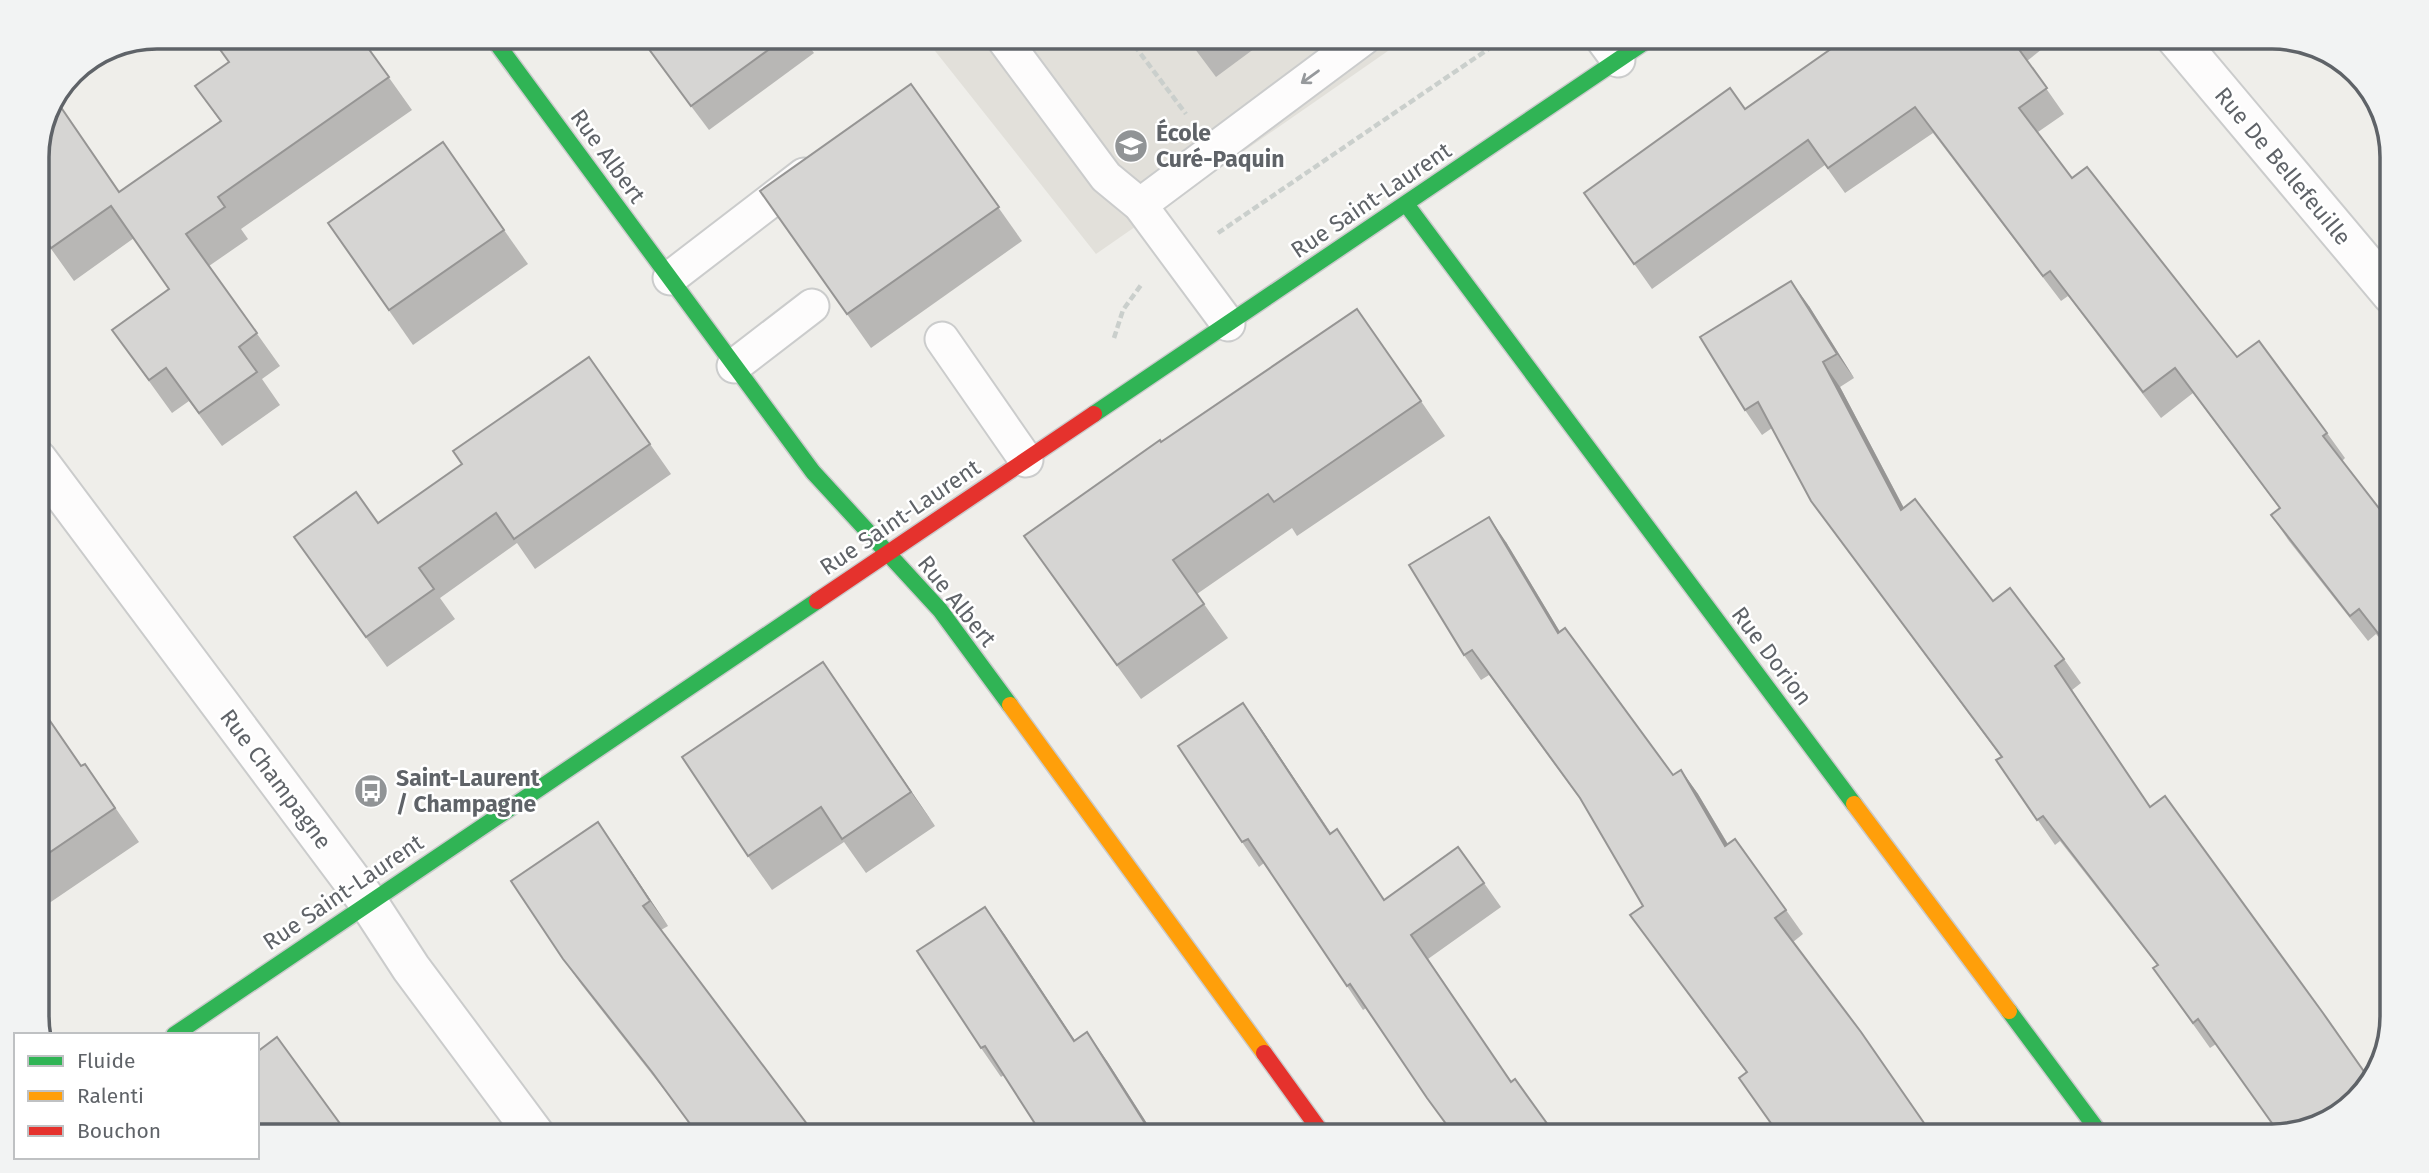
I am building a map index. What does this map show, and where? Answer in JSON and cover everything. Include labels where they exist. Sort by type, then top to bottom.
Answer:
[{"type":"street","name":"Rue Albert","points":[[501,49],[813,472],[940,610],[1315,1124]]},
{"type":"street","name":"Rue Saint-Laurent","points":[[177,1033],[1406,204],[1608,49]]},
{"type":"street","name":"Rue De Bellefeuille","points":[[2185,49],[2380,282]]},
{"type":"street","name":"Rue Dorion","points":[[1406,204],[2093,1124]]},
{"type":"street","name":"Rue Champagne","points":[[49,474],[368,902],[411,968],[528,1124]]},
{"type":"lane","points":[[1011,49],[1106,177],[1140,205],[1228,324]]},
{"type":"lane","points":[[1140,205],[1349,49]]},
{"type":"lane","points":[[670,278],[833,154]]},
{"type":"lane","points":[[734,366],[812,306]]},
{"type":"lane","points":[[942,339],[1026,460]]},
{"type":"path","points":[[1137,49],[1191,121]]},
{"type":"path","points":[[1220,231],[1488,49]]},
{"type":"path","points":[[1115,335],[1132,293],[1148,278]]},
{"type":"shaded area","name":"École Curé-Paquin","points":[[934,49],[1391,49],[1096,254]]},
{"type":"building","points":[[220,49],[369,49],[389,77],[218,197],[225,207],[186,234],[257,333],[239,347],[257,372],[199,413],[166,368],[149,380],[112,330],[169,289],[111,206],[51,248],[49,245],[49,149],[61,108],[119,192],[221,121],[195,86],[229,62]]},
{"type":"building","points":[[649,49],[769,49],[691,106]]},
{"type":"building","points":[[1831,49],[2019,49],[2047,88],[2019,108],[2072,178],[2087,167],[2237,357],[2259,341],[2327,433],[2323,436],[2380,510],[2380,636],[2359,609],[2350,616],[2271,515],[2280,508],[2175,368],[2143,392],[2050,271],[2043,276],[1915,107],[1828,168],[1808,140],[1634,264],[1584,193],[1730,88],[1745,109]]},
{"type":"building","points":[[911,84],[999,207],[847,314],[760,191]]},
{"type":"building","points":[[443,142],[504,230],[389,310],[328,223]]},
{"type":"building","points":[[1791,281],[1837,354],[1823,362],[1901,510],[1915,499],[1993,601],[2010,588],[2064,659],[2055,666],[2150,807],[2165,796],[2364,1072],[2343,1097],[2314,1116],[2273,1124],[2198,1019],[2193,1023],[2153,968],[2158,965],[2043,816],[2037,820],[1996,760],[2002,757],[1811,501],[1758,402],[1745,410],[1700,337]]},
{"type":"building","points":[[1357,309],[1421,401],[1274,502],[1268,494],[1173,560],[1204,604],[1117,665],[1024,536],[1160,440],[1161,442]]},
{"type":"building","points":[[589,357],[650,444],[514,539],[496,513],[419,568],[434,589],[366,637],[294,537],[356,492],[378,523],[462,464],[453,451]]},
{"type":"building","points":[[1489,517],[1558,633],[1565,628],[1673,775],[1681,770],[1725,846],[1735,839],[1786,910],[1775,918],[1861,1032],[1925,1124],[1772,1124],[1739,1078],[1747,1072],[1630,915],[1643,906],[1580,798],[1472,650],[1464,655],[1409,565]]},
{"type":"building","points":[[823,662],[911,792],[842,839],[821,807],[748,856],[682,757]]},
{"type":"building","points":[[1243,703],[1330,834],[1337,829],[1384,900],[1458,847],[1484,883],[1411,935],[1511,1082],[1515,1079],[1547,1124],[1446,1124],[1350,984],[1347,986],[1248,839],[1242,842],[1178,746]]},
{"type":"building","points":[[49,719],[81,766],[85,764],[115,808],[49,853]]},
{"type":"building","points":[[598,822],[650,901],[643,906],[807,1124],[690,1124],[563,959],[511,881]]},
{"type":"building","points":[[985,907],[1074,1041],[1087,1032],[1145,1124],[1035,1124],[985,1046],[981,1048],[917,951]]},
{"type":"building","points":[[277,1037],[340,1124],[259,1124],[259,1050]]},
{"type":"traffic: fast","points":[[501,49],[813,472],[940,610],[1010,705]]},
{"type":"traffic: fast","points":[[1094,414],[1634,49]]},
{"type":"traffic: fast","points":[[1406,204],[1854,804]]},
{"type":"traffic: fast","points":[[177,1033],[817,601]]},
{"type":"traffic: fast","points":[[2009,1011],[2093,1124]]},
{"type":"traffic: slow","points":[[1010,705],[1264,1053]]},
{"type":"traffic: slow","points":[[1854,804],[2009,1011]]},
{"type":"traffic: jam","points":[[817,601],[1094,414]]},
{"type":"traffic: jam","points":[[1264,1053],[1315,1124]]},
{"type":"place","name":"École Curé-Paquin","points":[[1131,146]]},
{"type":"place","name":"Saint-Laurent / Champagne","points":[[371,791]]}]
